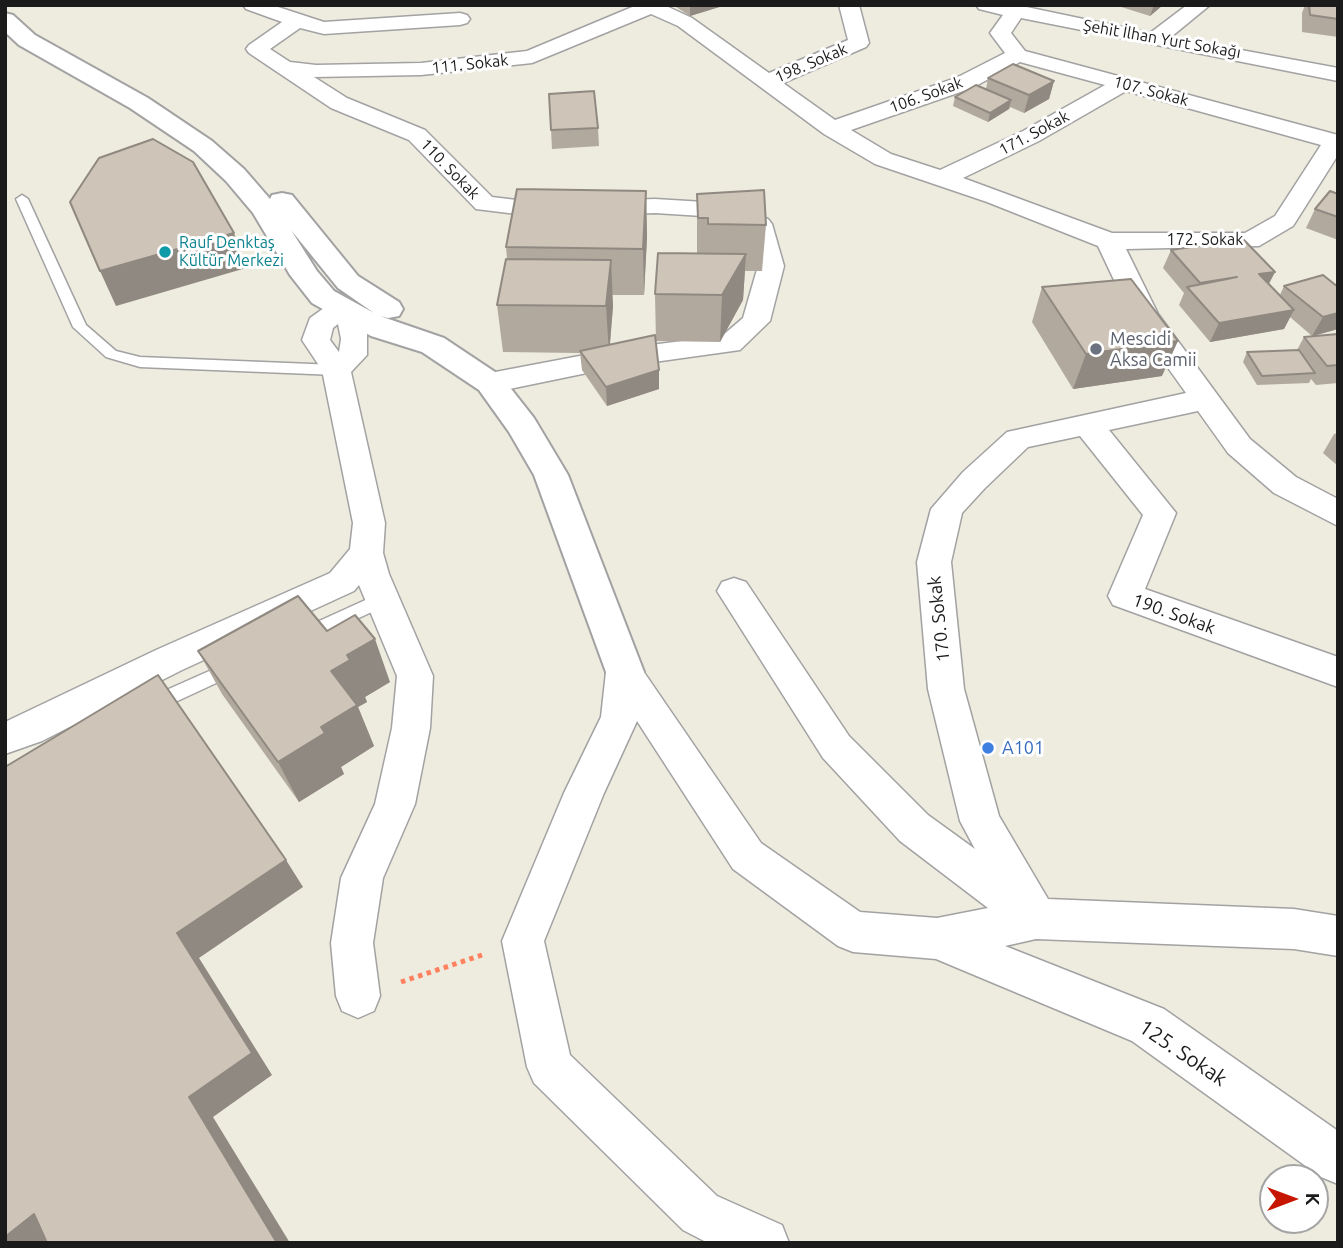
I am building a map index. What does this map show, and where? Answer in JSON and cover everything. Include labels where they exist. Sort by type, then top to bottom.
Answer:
[{"type":"street","points":[[14,5],[23,23],[45,39],[125,79],[212,131],[299,219],[333,265],[353,302],[353,355],[336,370],[369,523],[366,553],[415,676],[411,728],[395,804],[362,877],[352,943],[358,996]]},
{"type":"street","points":[[253,5],[324,28],[460,19]]},
{"type":"street","name":"198. Sokak","points":[[766,82],[859,43],[849,5]]},
{"type":"street","name":"Şehit İlhan Yurt Sokağı","points":[[986,5],[1338,75]]},
{"type":"street","points":[[1154,40],[1200,5]]},
{"type":"street","points":[[649,6],[685,22],[832,129],[883,159],[1109,241],[1145,316],[1239,446],[1285,485],[1338,514]]},
{"type":"street","name":"111. Sokak","points":[[280,67],[316,71],[408,69],[502,62],[532,57],[649,6]]},
{"type":"street","points":[[1016,11],[1000,33],[1018,55]]},
{"type":"street","points":[[5,20],[27,40],[139,103],[204,146],[235,175],[264,209],[310,283],[353,302],[382,328],[433,345],[490,383],[522,426],[551,475],[624,672],[747,856],[853,932],[937,939],[1036,919],[1294,929],[1338,936]]},
{"type":"street","name":"110. Sokak","points":[[297,21],[256,49],[280,67],[340,103],[417,135],[485,204],[541,210],[655,206],[721,210],[760,224],[771,266],[756,321],[730,344],[611,359],[490,383]]},
{"type":"street","name":"107. Sokak","points":[[1018,55],[1337,142]]},
{"type":"street","name":"106. Sokak","points":[[832,129],[964,83],[1018,55]]},
{"type":"street","name":"171. Sokak","points":[[941,178],[1031,136],[1125,83]]},
{"type":"street","name":"172. Sokak","points":[[1109,241],[1250,241],[1284,221],[1337,142]]},
{"type":"street","name":"170. Sokak","points":[[1036,919],[980,821],[946,689],[934,562],[947,509],[1018,439],[1206,398]]},
{"type":"street","name":"190. Sokak","points":[[1087,424],[1160,513],[1125,596],[1338,672]]},
{"type":"street","points":[[5,738],[29,730],[169,660],[342,582],[366,553]]},
{"type":"street","points":[[734,591],[836,747],[915,828],[1036,919]]},
{"type":"street","points":[[624,672],[620,717],[584,793],[523,941],[550,1067],[700,1213],[764,1243]]},
{"type":"street","name":"125. Sokak","points":[[937,939],[1148,1025],[1338,1160]]},
{"type":"lane","points":[[22,200],[80,327],[111,354],[140,362],[336,370]]},
{"type":"lane","points":[[289,642],[383,598]]},
{"type":"lane","points":[[132,715],[253,659]]},
{"type":"path","points":[[358,996],[523,941]]},
{"type":"building","points":[[1309,5],[1338,5],[1338,19],[1310,15]]},
{"type":"building","points":[[1013,64],[1054,81],[1029,95],[988,78]]},
{"type":"building","points":[[976,85],[1011,100],[990,113],[955,97]]},
{"type":"building","points":[[594,91],[598,128],[551,130],[549,94]]},
{"type":"building","name":"Rauf Denktaş Kültür Merkezi","points":[[153,139],[193,162],[234,233],[100,271],[70,202],[99,158]]},
{"type":"building","points":[[517,189],[646,191],[643,249],[506,247]]},
{"type":"building","points":[[764,190],[766,225],[708,224],[708,218],[698,218],[697,194]]},
{"type":"building","points":[[1330,191],[1338,194],[1338,217],[1315,209]]},
{"type":"building","points":[[1243,239],[1275,272],[1259,274],[1294,310],[1219,323],[1187,287],[1237,277],[1200,283],[1171,250]]},
{"type":"building","points":[[658,253],[746,254],[722,295],[655,294]]},
{"type":"building","points":[[506,259],[611,260],[606,306],[497,305]]},
{"type":"building","points":[[1323,275],[1338,287],[1338,313],[1323,317],[1284,286]]},
{"type":"building","points":[[1131,279],[1178,341],[1086,354],[1042,287]]},
{"type":"building","points":[[1338,334],[1338,365],[1327,366],[1304,337]]},
{"type":"building","points":[[655,335],[659,370],[606,387],[580,351]]},
{"type":"building","points":[[1299,350],[1315,373],[1262,376],[1247,352]]},
{"type":"building","points":[[298,596],[327,631],[355,615],[375,639],[347,655],[350,660],[331,671],[357,705],[321,727],[325,733],[278,762],[198,651]]},
{"type":"building","points":[[158,675],[286,860],[177,933],[252,1053],[189,1097],[277,1243],[47,1243],[34,1214],[5,1237],[5,767]]},
{"type":"place","name":"Rauf Denktaş Kültür Merkezi","points":[[165,252]]},
{"type":"place","name":"Mescidi Aksa Camii","points":[[1096,349]]},
{"type":"place","name":"A101","points":[[988,748]]}]
